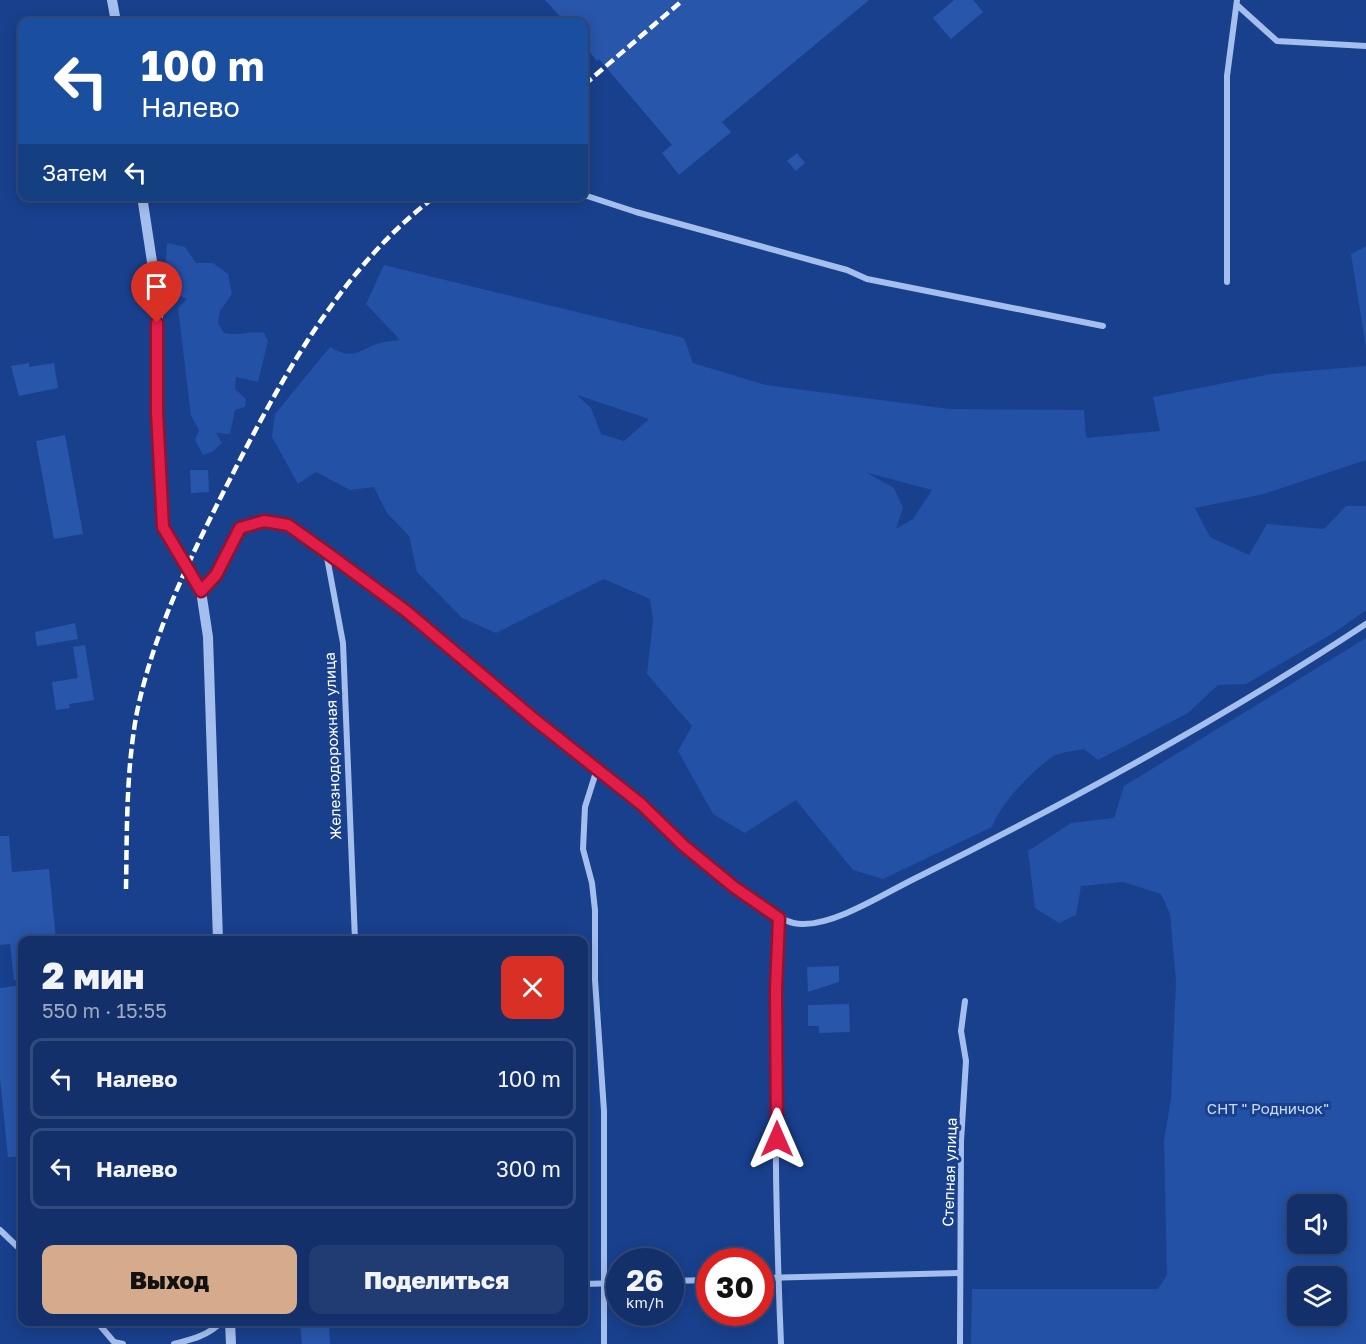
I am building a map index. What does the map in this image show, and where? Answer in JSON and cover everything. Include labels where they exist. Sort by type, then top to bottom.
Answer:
[{"type":"street","points":[[112,0],[115,18]]},
{"type":"street","points":[[1237,2],[1277,41],[1366,46]]},
{"type":"street","points":[[1227,282],[1227,76],[1237,2]]},
{"type":"street","points":[[588,196],[636,212],[846,270],[867,279],[1103,326]]},
{"type":"street","points":[[143,201],[158,301],[157,412],[163,527],[201,591],[208,637],[218,936]]},
{"type":"street","points":[[201,591],[216,575],[240,528],[264,521],[288,525],[406,611],[641,804],[683,845],[734,887],[779,918],[801,924],[828,919],[1005,834],[1204,726],[1281,680],[1366,624]]},
{"type":"street","name":"Железнодорожная улица","points":[[326,552],[343,643],[355,936]]},
{"type":"street","points":[[597,770],[585,807],[583,849],[592,883],[595,910],[595,980],[604,1111],[602,1283],[604,1344]]},
{"type":"street","points":[[779,918],[776,990],[778,1277],[781,1344]]},
{"type":"street","name":"Степная улица","points":[[960,1344],[961,1141],[966,1061],[961,1030],[965,1001]]},
{"type":"street","points":[[0,1230],[18,1247]]},
{"type":"street","points":[[774,1277],[959,1272]]},
{"type":"street","points":[[588,1284],[606,1283]]},
{"type":"street","points":[[100,1326],[114,1342],[123,1344]]},
{"type":"street","points":[[174,1344],[189,1341],[218,1326]]},
{"type":"street","points":[[230,1326],[231,1344]]},
{"type":"green space","points":[[167,243],[185,247],[196,263],[213,263],[228,274],[232,294],[220,311],[218,323],[224,333],[264,333],[268,341],[258,382],[236,377],[235,389],[246,399],[245,407],[235,410],[230,434],[216,433],[222,443],[212,452],[203,455],[195,440],[199,430],[191,416],[178,308],[187,299],[170,292],[166,281],[171,274],[166,261]]},
{"type":"green space","points":[[1366,246],[1366,348],[1351,254]]},
{"type":"green space","points":[[384,265],[684,338],[693,363],[766,385],[949,409],[1084,410],[1086,438],[1160,431],[1153,397],[1271,374],[1366,366],[1366,460],[1264,494],[1195,508],[1210,537],[1249,555],[1267,524],[1324,529],[1346,506],[1366,506],[1366,610],[1335,632],[1246,684],[1218,685],[1188,713],[1098,760],[1084,749],[1052,757],[1018,789],[1002,808],[992,827],[883,879],[853,870],[796,800],[745,833],[713,814],[678,751],[692,726],[647,674],[653,621],[650,599],[604,579],[496,633],[462,618],[417,572],[409,536],[387,513],[374,487],[350,490],[316,472],[298,484],[272,437],[275,414],[330,347],[351,354],[380,343],[400,340],[366,304]],"holes":[[[577,395],[649,419],[624,441],[601,434],[591,408]],[[868,473],[932,490],[913,519],[896,529],[903,508],[894,488]]]},
{"type":"green space","name":"СНТ \" Родничок\"","points":[[1366,638],[1366,1344],[971,1344],[972,1289],[1158,1289],[1167,1275],[1164,1140],[1171,1099],[1176,981],[1170,914],[1161,894],[1123,882],[1081,886],[1076,915],[1059,923],[1035,908],[1028,851],[1071,823],[1114,818],[1124,786]]},
{"type":"building","points":[[545,0],[869,0],[722,122],[731,132],[679,175],[662,153],[672,145],[599,59],[597,61],[588,50],[588,18],[561,18]]},
{"type":"building","points":[[954,0],[973,0],[983,12],[951,39],[933,18]]},
{"type":"building","points":[[797,153],[805,163],[796,171],[787,161]]},
{"type":"building","points":[[29,363],[29,367],[54,363],[58,388],[19,396],[11,366]]},
{"type":"building","points":[[65,435],[83,534],[54,539],[36,441]]},
{"type":"building","points":[[190,470],[208,470],[209,492],[191,493]]},
{"type":"building","points":[[75,623],[78,639],[37,646],[35,632]]},
{"type":"building","points":[[85,645],[94,700],[69,704],[70,708],[56,710],[52,682],[78,678],[73,647]]},
{"type":"building","points":[[0,836],[9,836],[12,872],[49,869],[56,936],[18,936],[18,980],[14,980],[10,944],[0,945]]},
{"type":"building","points":[[839,966],[839,982],[808,992],[807,967]]},
{"type":"building","points":[[18,986],[18,1156],[8,1157],[0,1078],[0,988]]},
{"type":"building","points":[[849,1004],[850,1032],[819,1033],[819,1026],[808,1026],[808,1005]]},
{"type":"building","points":[[300,1326],[329,1326],[330,1344],[302,1344]]},
{"type":"railway","points":[[588,82],[683,0]]},
{"type":"railway","points":[[126,889],[127,822],[133,734],[144,682],[174,596],[227,485],[291,367],[316,328],[371,256],[430,201]]},
{"type":"route","points":[[157,323],[157,412],[163,527],[201,591],[216,575],[240,528],[264,521],[288,525],[406,611],[534,719],[641,804],[683,845],[734,887],[779,918],[776,990],[777,1139]]}]
